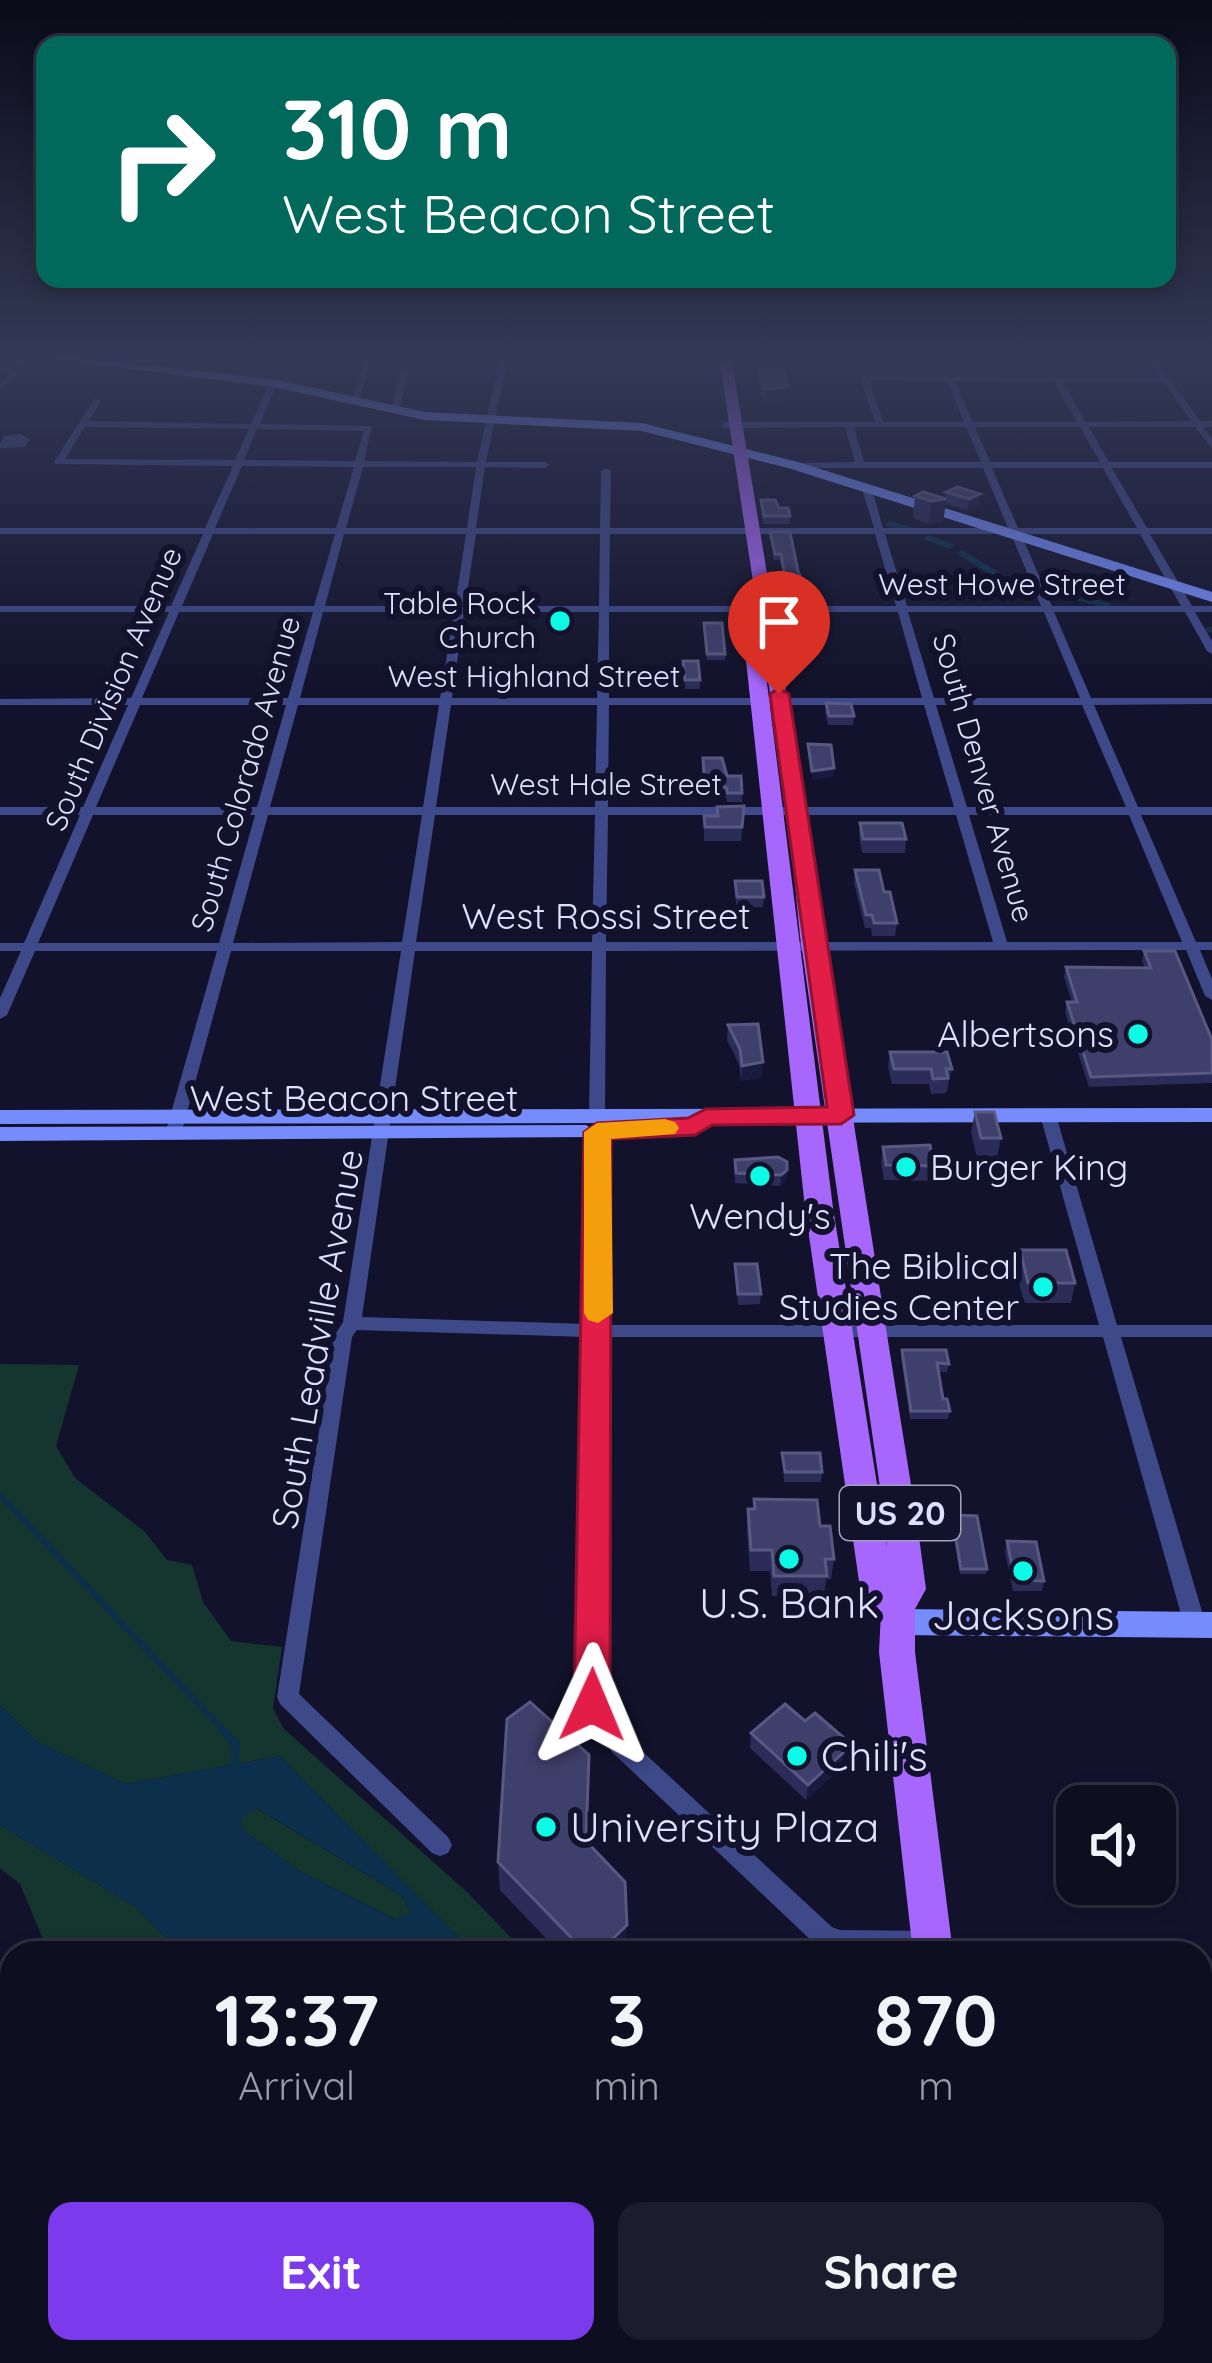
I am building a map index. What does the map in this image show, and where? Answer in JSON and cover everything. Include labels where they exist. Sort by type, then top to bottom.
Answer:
[{"type":"main road","name":"US 20","points":[[737,467],[787,812],[801,946],[808,1116],[838,1332],[877,1588],[899,1615]]},
{"type":"main road","name":"US 20","points":[[801,946],[841,1115],[908,1575],[897,1652],[931,1941]]},
{"type":"street","name":"South Division Avenue","points":[[0,1015],[236,467]]},
{"type":"street","name":"South Colorado Avenue","points":[[175,1126],[360,467]]},
{"type":"street","name":"South Leadville Avenue","points":[[440,1845],[288,1697],[339,1359],[343,1336],[352,1323],[385,1125],[481,467]]},
{"type":"street","points":[[800,467],[1212,597]]},
{"type":"street","points":[[985,467],[1212,996]]},
{"type":"street","points":[[1107,467],[1212,651]]},
{"type":"street","points":[[606,471],[592,1705],[620,1745],[824,1936],[837,1941]]},
{"type":"street","name":"South Denver Avenue","points":[[867,489],[1000,946]]},
{"type":"street","points":[[7,535],[1212,531]]},
{"type":"street","name":"West Howe Street","points":[[0,609],[1212,609]]},
{"type":"street","name":"West Highland Street","points":[[0,701],[1212,701]]},
{"type":"street","name":"West Hale Street","points":[[0,812],[1212,812]]},
{"type":"street","name":"West Rossi Street","points":[[0,947],[1212,946]]},
{"type":"street","name":"West Beacon Street","points":[[0,1134],[175,1126],[695,1126],[706,1117],[1212,1114]]},
{"type":"street","points":[[899,1615],[1203,1625],[1048,1115]]},
{"type":"street","name":"West Beacon Street","points":[[0,1118],[175,1126]]},
{"type":"street","points":[[352,1323],[598,1331],[1212,1331]]},
{"type":"green space","points":[[0,1364],[79,1365],[56,1446],[75,1478],[145,1532],[167,1560],[192,1565],[203,1602],[231,1641],[282,1647],[273,1708],[283,1728],[468,1893],[514,1941],[462,1941],[280,1756],[125,1784],[36,1741],[0,1705]]},
{"type":"green space","points":[[256,1808],[402,1896],[411,1914],[395,1919],[301,1872],[243,1830],[241,1818]]},
{"type":"green space","points":[[0,1825],[134,1906],[169,1941],[44,1941],[20,1884],[0,1868]]},
{"type":"water","points":[[0,1705],[36,1741],[125,1784],[280,1756],[462,1941],[169,1941],[134,1906],[0,1825]],"holes":[[[257,1808],[402,1896],[411,1914],[394,1919],[301,1872],[243,1830],[242,1818]]]},
{"type":"building","points":[[957,487],[980,494],[969,499],[946,492]]},
{"type":"building","points":[[923,492],[946,499],[915,496]]},
{"type":"building","points":[[761,500],[775,500],[779,508],[788,508],[790,516],[764,516]]},
{"type":"building","points":[[770,532],[790,532],[806,590],[787,590],[781,554],[775,554]]},
{"type":"building","points":[[704,623],[722,623],[725,654],[707,654]]},
{"type":"building","points":[[683,661],[698,661],[700,680],[685,680]]},
{"type":"building","points":[[826,703],[851,704],[854,716],[829,716]]},
{"type":"building","points":[[808,744],[831,745],[834,768],[812,771]]},
{"type":"building","points":[[703,758],[722,758],[727,776],[741,776],[742,793],[727,793],[727,788],[696,779],[704,776]]},
{"type":"building","points":[[744,806],[742,827],[705,827],[704,816],[718,816],[717,807]]},
{"type":"building","points":[[860,823],[902,823],[906,839],[863,839]]},
{"type":"building","points":[[855,870],[879,870],[897,923],[874,923],[872,915],[866,915]]},
{"type":"building","points":[[735,881],[762,881],[764,897],[737,897]]},
{"type":"building","name":"Albertsons","points":[[1144,951],[1175,951],[1212,1040],[1212,1073],[1091,1077],[1067,1002],[1077,1002],[1066,967],[1151,968]]},
{"type":"building","points":[[758,1024],[763,1062],[742,1066],[740,1049],[728,1025]]},
{"type":"building","points":[[890,1052],[947,1052],[952,1069],[946,1069],[948,1078],[933,1079],[931,1069],[894,1069]]},
{"type":"building","points":[[975,1112],[994,1112],[1001,1138],[981,1138]]},
{"type":"building","points":[[930,1145],[934,1166],[886,1165],[883,1147]]},
{"type":"building","points":[[778,1157],[787,1162],[781,1175],[736,1173],[735,1160]]},
{"type":"building","points":[[1020,1250],[1066,1250],[1075,1283],[1028,1283]]},
{"type":"building","points":[[735,1264],[757,1264],[761,1294],[738,1294]]},
{"type":"building","points":[[902,1350],[946,1350],[949,1364],[937,1363],[943,1399],[950,1411],[911,1411]]},
{"type":"building","points":[[782,1453],[820,1453],[822,1472],[785,1472]]},
{"type":"building","name":"U.S. Bank","points":[[754,1499],[817,1500],[820,1526],[830,1526],[834,1559],[825,1559],[827,1576],[774,1576],[772,1550],[751,1550],[748,1509],[755,1509]]},
{"type":"building","points":[[952,1515],[977,1516],[987,1569],[961,1569]]},
{"type":"building","name":"Jacksons","points":[[1007,1541],[1036,1542],[1044,1581],[1015,1580]]},
{"type":"building","name":"University Plaza","points":[[530,1702],[589,1755],[586,1841],[625,1882],[627,1925],[610,1941],[574,1941],[498,1862],[507,1719]]},
{"type":"building","name":"Chili's","points":[[785,1704],[805,1721],[815,1713],[843,1737],[835,1744],[844,1752],[808,1785],[751,1733]]},
{"type":"waterway","points":[[889,524],[908,529]]},
{"type":"waterway","points":[[928,538],[950,546]]},
{"type":"waterway","points":[[962,553],[999,576],[1029,585]]},
{"type":"waterway","points":[[1052,591],[1106,605]]},
{"type":"waterway","points":[[0,1495],[227,1734]]},
{"type":"waterway","points":[[224,1731],[236,1744],[234,1767]]},
{"type":"slow traffic","points":[[598,1313],[597,1132],[665,1128]]},
{"type":"place","name":"Table Rock Church","points":[[560,621]]},
{"type":"place","name":"Albertsons","points":[[1138,1034]]},
{"type":"place","name":"Burger King","points":[[906,1167]]},
{"type":"place","name":"Wendy's","points":[[760,1176]]},
{"type":"place","name":"The Biblical Studies Center","points":[[1043,1287]]},
{"type":"place","name":"U.S. Bank","points":[[789,1559]]},
{"type":"place","name":"Jacksons","points":[[1023,1571]]},
{"type":"place","name":"Chili's","points":[[797,1756]]},
{"type":"place","name":"University Plaza","points":[[546,1827]]},
{"type":"route","points":[[592,1705],[597,1132],[695,1126],[706,1117],[841,1115],[811,936],[779,694]]}]
